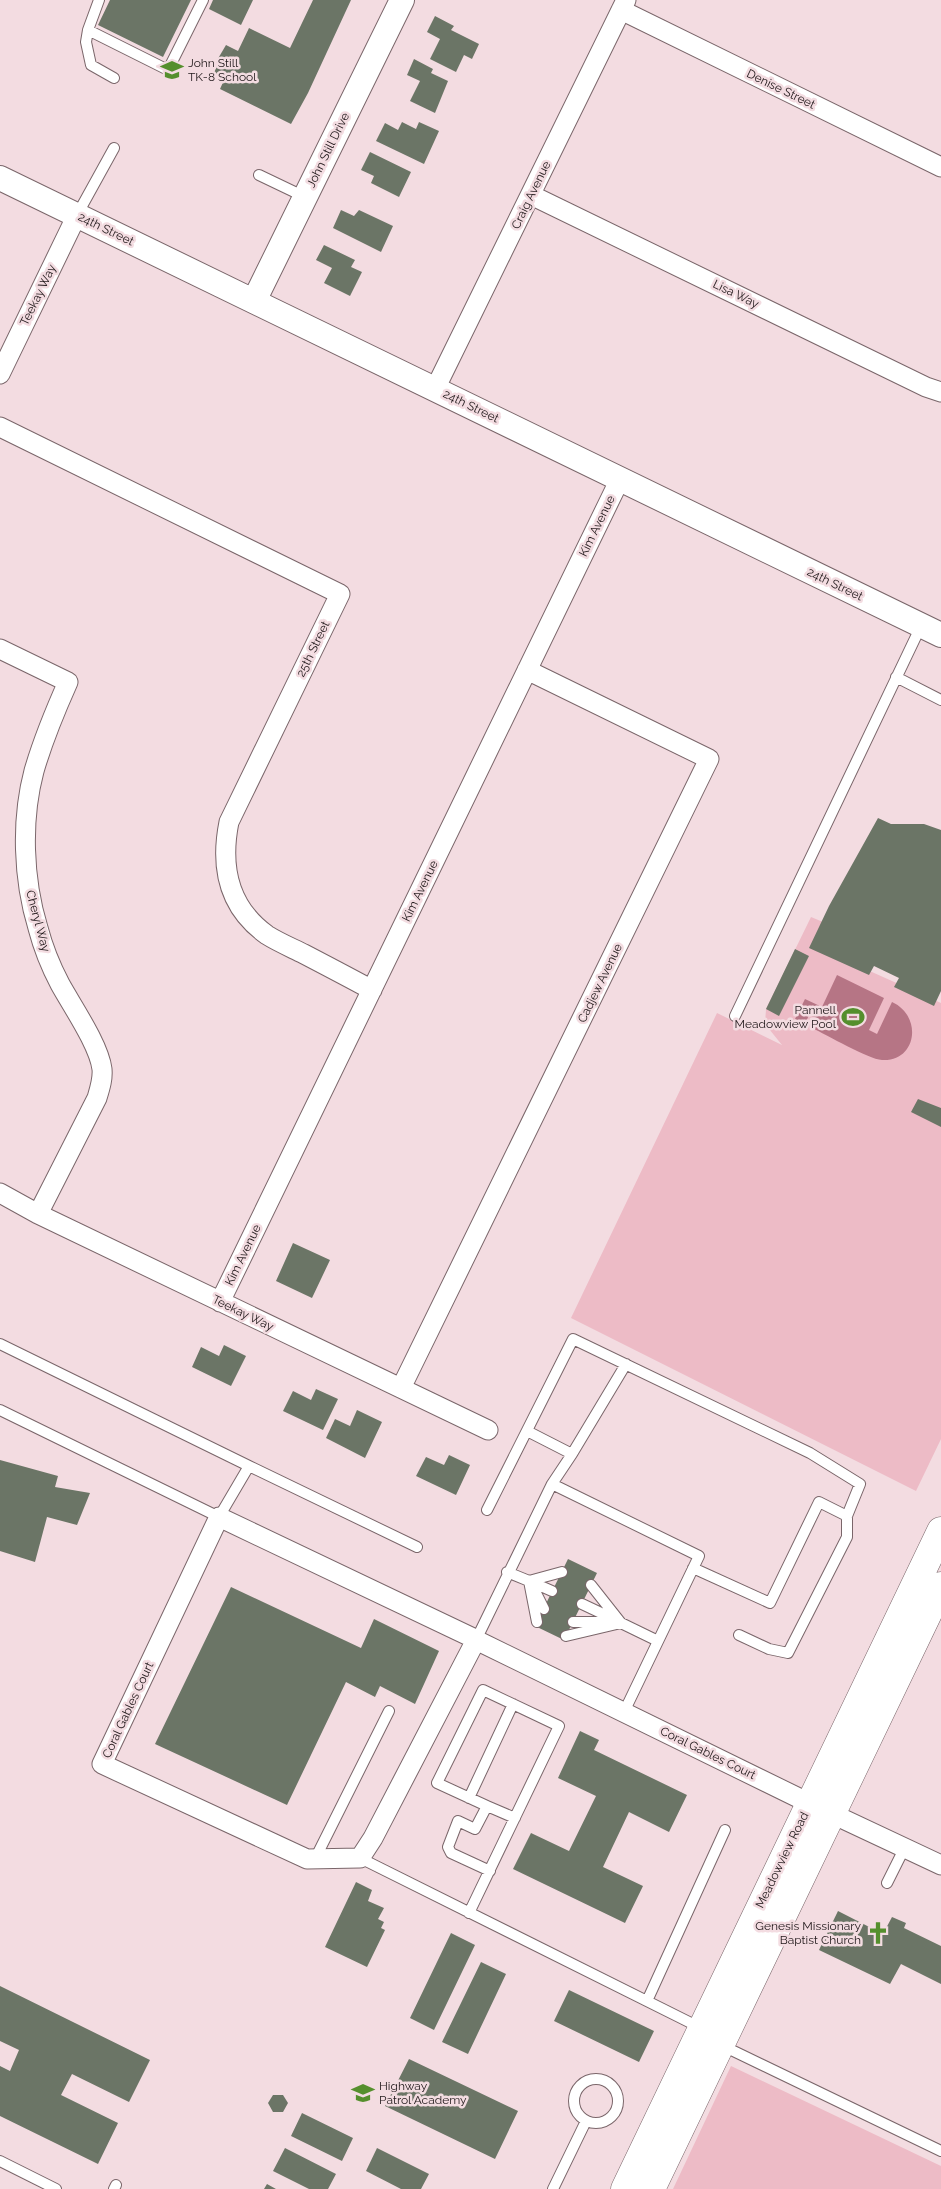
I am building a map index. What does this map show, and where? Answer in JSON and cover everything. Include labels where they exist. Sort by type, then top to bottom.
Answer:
[{"type":"main road","name":"Meadowview Road","points":[[625,2189],[711,2036],[820,1808],[941,1531]]},
{"type":"main road","name":"Meadowview Road","points":[[820,1808],[941,1586]]},
{"type":"main road","name":"Meadowview Road","points":[[651,2189],[711,2036]]},
{"type":"street","name":"John Still Drive","points":[[254,301],[402,0]]},
{"type":"street","name":"Denise Street","points":[[624,5],[941,167]]},
{"type":"street","name":"Craig Avenue","points":[[435,389],[624,5]]},
{"type":"street","name":"24th Street","points":[[0,178],[931,630]]},
{"type":"street","name":"Lisa Way","points":[[531,195],[941,392]]},
{"type":"street","name":"Teekay Way","points":[[0,374],[77,215]]},
{"type":"street","name":"25th Street","points":[[0,427],[340,594],[229,822],[225,842],[225,866],[229,884],[237,903],[249,919],[267,935],[372,990]]},
{"type":"street","name":"Kim Avenue","points":[[220,1302],[620,479]]},
{"type":"street","name":"Cheryl Way","points":[[0,649],[68,682],[45,736],[34,772],[26,826],[26,858],[29,890],[37,927],[48,958],[98,1053],[102,1068],[102,1083],[97,1098],[38,1214]]},
{"type":"street","name":"Cadjew Avenue","points":[[401,1388],[709,759],[527,670]]},
{"type":"street","name":"Teekay Way","points":[[0,1193],[38,1214],[488,1430]]},
{"type":"street","name":"Coral Gables Court","points":[[360,1858],[306,1860],[102,1764],[219,1517],[941,1865]]},
{"type":"street","points":[[360,1858],[373,1838],[476,1640]]},
{"type":"lane","points":[[99,0],[88,30],[86,42],[91,64],[114,78]]},
{"type":"lane","points":[[88,30],[168,70],[203,0]]},
{"type":"lane","points":[[77,215],[114,148]]},
{"type":"lane","points":[[259,176],[305,197]]},
{"type":"lane","points":[[736,1016],[896,677],[931,630]]},
{"type":"lane","points":[[896,677],[941,700]]},
{"type":"lane","points":[[487,1510],[572,1339],[810,1453],[860,1484],[847,1516],[847,1537],[788,1653],[769,1649],[739,1635]]},
{"type":"lane","points":[[0,1344],[417,1547]]},
{"type":"lane","points":[[476,1640],[552,1484],[626,1364]]},
{"type":"lane","points":[[0,1410],[219,1517],[249,1466]]},
{"type":"lane","points":[[527,1431],[572,1454]]},
{"type":"lane","points":[[552,1484],[699,1556],[624,1712]]},
{"type":"lane","points":[[693,1568],[770,1603],[819,1502],[847,1516]]},
{"type":"lane","points":[[508,1572],[552,1591]]},
{"type":"lane","points":[[530,1581],[562,1572]]},
{"type":"lane","points":[[530,1581],[544,1609]]},
{"type":"lane","points":[[530,1581],[537,1622]]},
{"type":"lane","points":[[591,1585],[621,1622]]},
{"type":"lane","points":[[582,1604],[658,1641]]},
{"type":"lane","points":[[573,1622],[621,1622]]},
{"type":"lane","points":[[566,1636],[621,1622]]},
{"type":"lane","points":[[469,1913],[490,1871],[559,1726],[483,1690],[437,1783],[515,1818]]},
{"type":"lane","points":[[470,1798],[513,1704]]},
{"type":"lane","points":[[315,1859],[389,1711]]},
{"type":"lane","points":[[487,1806],[475,1829],[458,1821],[448,1847],[451,1853],[490,1871]]},
{"type":"lane","points":[[647,2001],[725,1830]]},
{"type":"lane","points":[[887,1883],[905,1847]]},
{"type":"lane","points":[[360,1858],[647,2001],[711,2036],[941,2151]]},
{"type":"lane","points":[[597,2079],[612,2087],[618,2102],[616,2111],[603,2122],[594,2123],[586,2121],[579,2116],[575,2108],[576,2092],[588,2080],[597,2079]]},
{"type":"lane","points":[[553,2189],[586,2121]]},
{"type":"lane","points":[[0,2161],[56,2189]]},
{"type":"shaded area","points":[[811,917],[823,922],[814,946],[941,1003],[941,1439],[916,1491],[571,1318],[717,1013],[782,1045],[765,1024],[766,1009]]},
{"type":"shaded area","points":[[837,975],[884,998],[869,1030],[877,1034],[892,1002],[902,1009],[912,1027],[912,1037],[909,1046],[903,1054],[894,1059],[876,1059],[812,1028],[817,1018],[809,1015],[805,1024],[795,1019],[805,999],[822,1007]]},
{"type":"shaded area","points":[[731,2066],[941,2166],[941,2189],[673,2189]]},
{"type":"building","points":[[110,0],[191,0],[163,57],[98,25]]},
{"type":"building","points":[[213,0],[253,0],[241,25],[209,9]]},
{"type":"building","points":[[313,0],[351,0],[308,93],[291,124],[220,89],[225,78],[214,73],[218,63],[216,62],[226,45],[238,51],[249,28],[290,48]]},
{"type":"building","points":[[435,16],[454,26],[451,30],[479,44],[472,59],[464,55],[456,72],[430,59],[440,39],[427,32]]},
{"type":"building","points":[[414,59],[433,69],[431,73],[448,81],[435,113],[410,101],[420,81],[407,75]]},
{"type":"building","points":[[402,122],[416,129],[419,122],[439,131],[424,164],[376,141],[385,123],[398,130]]},
{"type":"building","points":[[370,152],[411,172],[399,197],[371,183],[374,176],[361,170]]},
{"type":"building","points":[[341,210],[354,216],[359,210],[393,226],[381,252],[333,228]]},
{"type":"building","points":[[324,245],[355,260],[351,267],[362,272],[350,296],[324,283],[332,268],[316,260]]},
{"type":"building","points":[[878,818],[891,824],[924,824],[941,830],[941,991],[934,1006],[894,987],[899,978],[874,966],[869,975],[809,948],[829,906]]},
{"type":"building","points":[[795,949],[809,956],[779,1016],[766,1009]]},
{"type":"building","points":[[918,1099],[941,1108],[941,1127],[911,1112]]},
{"type":"building","points":[[293,1243],[330,1260],[312,1298],[276,1281]]},
{"type":"building","points":[[224,1345],[246,1356],[231,1386],[192,1367],[201,1347],[219,1356]]},
{"type":"building","points":[[316,1389],[338,1399],[323,1430],[283,1411],[293,1391],[311,1400]]},
{"type":"building","points":[[357,1410],[382,1422],[365,1458],[326,1438],[335,1419],[350,1426]]},
{"type":"building","points":[[449,1455],[470,1465],[456,1495],[416,1476],[426,1457],[444,1465]]},
{"type":"building","points":[[0,1460],[58,1476],[55,1487],[90,1493],[77,1525],[47,1517],[35,1562],[0,1551]]},
{"type":"building","points":[[568,1559],[597,1573],[564,1640],[535,1626]]},
{"type":"building","points":[[231,1587],[361,1648],[374,1619],[439,1651],[415,1704],[380,1686],[375,1697],[346,1682],[287,1805],[155,1744]]},
{"type":"building","points":[[580,1731],[599,1740],[594,1750],[687,1795],[669,1832],[629,1812],[603,1867],[643,1886],[625,1923],[513,1869],[531,1833],[569,1851],[596,1796],[558,1778]]},
{"type":"building","points":[[356,1882],[372,1890],[368,1901],[384,1908],[378,1919],[384,1922],[381,1928],[385,1930],[367,1967],[325,1947]]},
{"type":"building","points":[[838,1911],[883,1934],[892,1917],[906,1923],[904,1928],[941,1946],[941,1984],[901,1964],[890,1984],[819,1950]]},
{"type":"building","points":[[451,1933],[475,1945],[434,2030],[410,2018]]},
{"type":"building","points":[[481,1962],[506,1974],[468,2054],[442,2042]]},
{"type":"building","points":[[0,1986],[150,2060],[129,2102],[72,2074],[61,2095],[118,2123],[98,2164],[0,2116],[0,2066],[10,2071],[19,2050],[0,2041]]},
{"type":"building","points":[[569,1990],[654,2031],[639,2062],[554,2021]]},
{"type":"building","points":[[409,2059],[518,2111],[495,2159],[385,2106]]},
{"type":"building","points":[[273,2095],[283,2095],[288,2103],[283,2112],[273,2112],[268,2103]]},
{"type":"building","points":[[302,2113],[353,2138],[342,2161],[291,2136]]},
{"type":"building","points":[[285,2148],[336,2174],[328,2189],[309,2189],[273,2171]]},
{"type":"building","points":[[377,2148],[429,2174],[421,2189],[401,2189],[366,2171]]},
{"type":"building","points":[[267,2184],[276,2189],[264,2189]]},
{"type":"place","name":"John Still TK-8 School","points":[[172,70]]},
{"type":"place","name":"Pannell Meadowview Pool","points":[[853,1017]]},
{"type":"place","name":"Genesis Missionary Baptist Church","points":[[878,1933]]},
{"type":"place","name":"Highway Patrol Academy","points":[[363,2093]]}]
